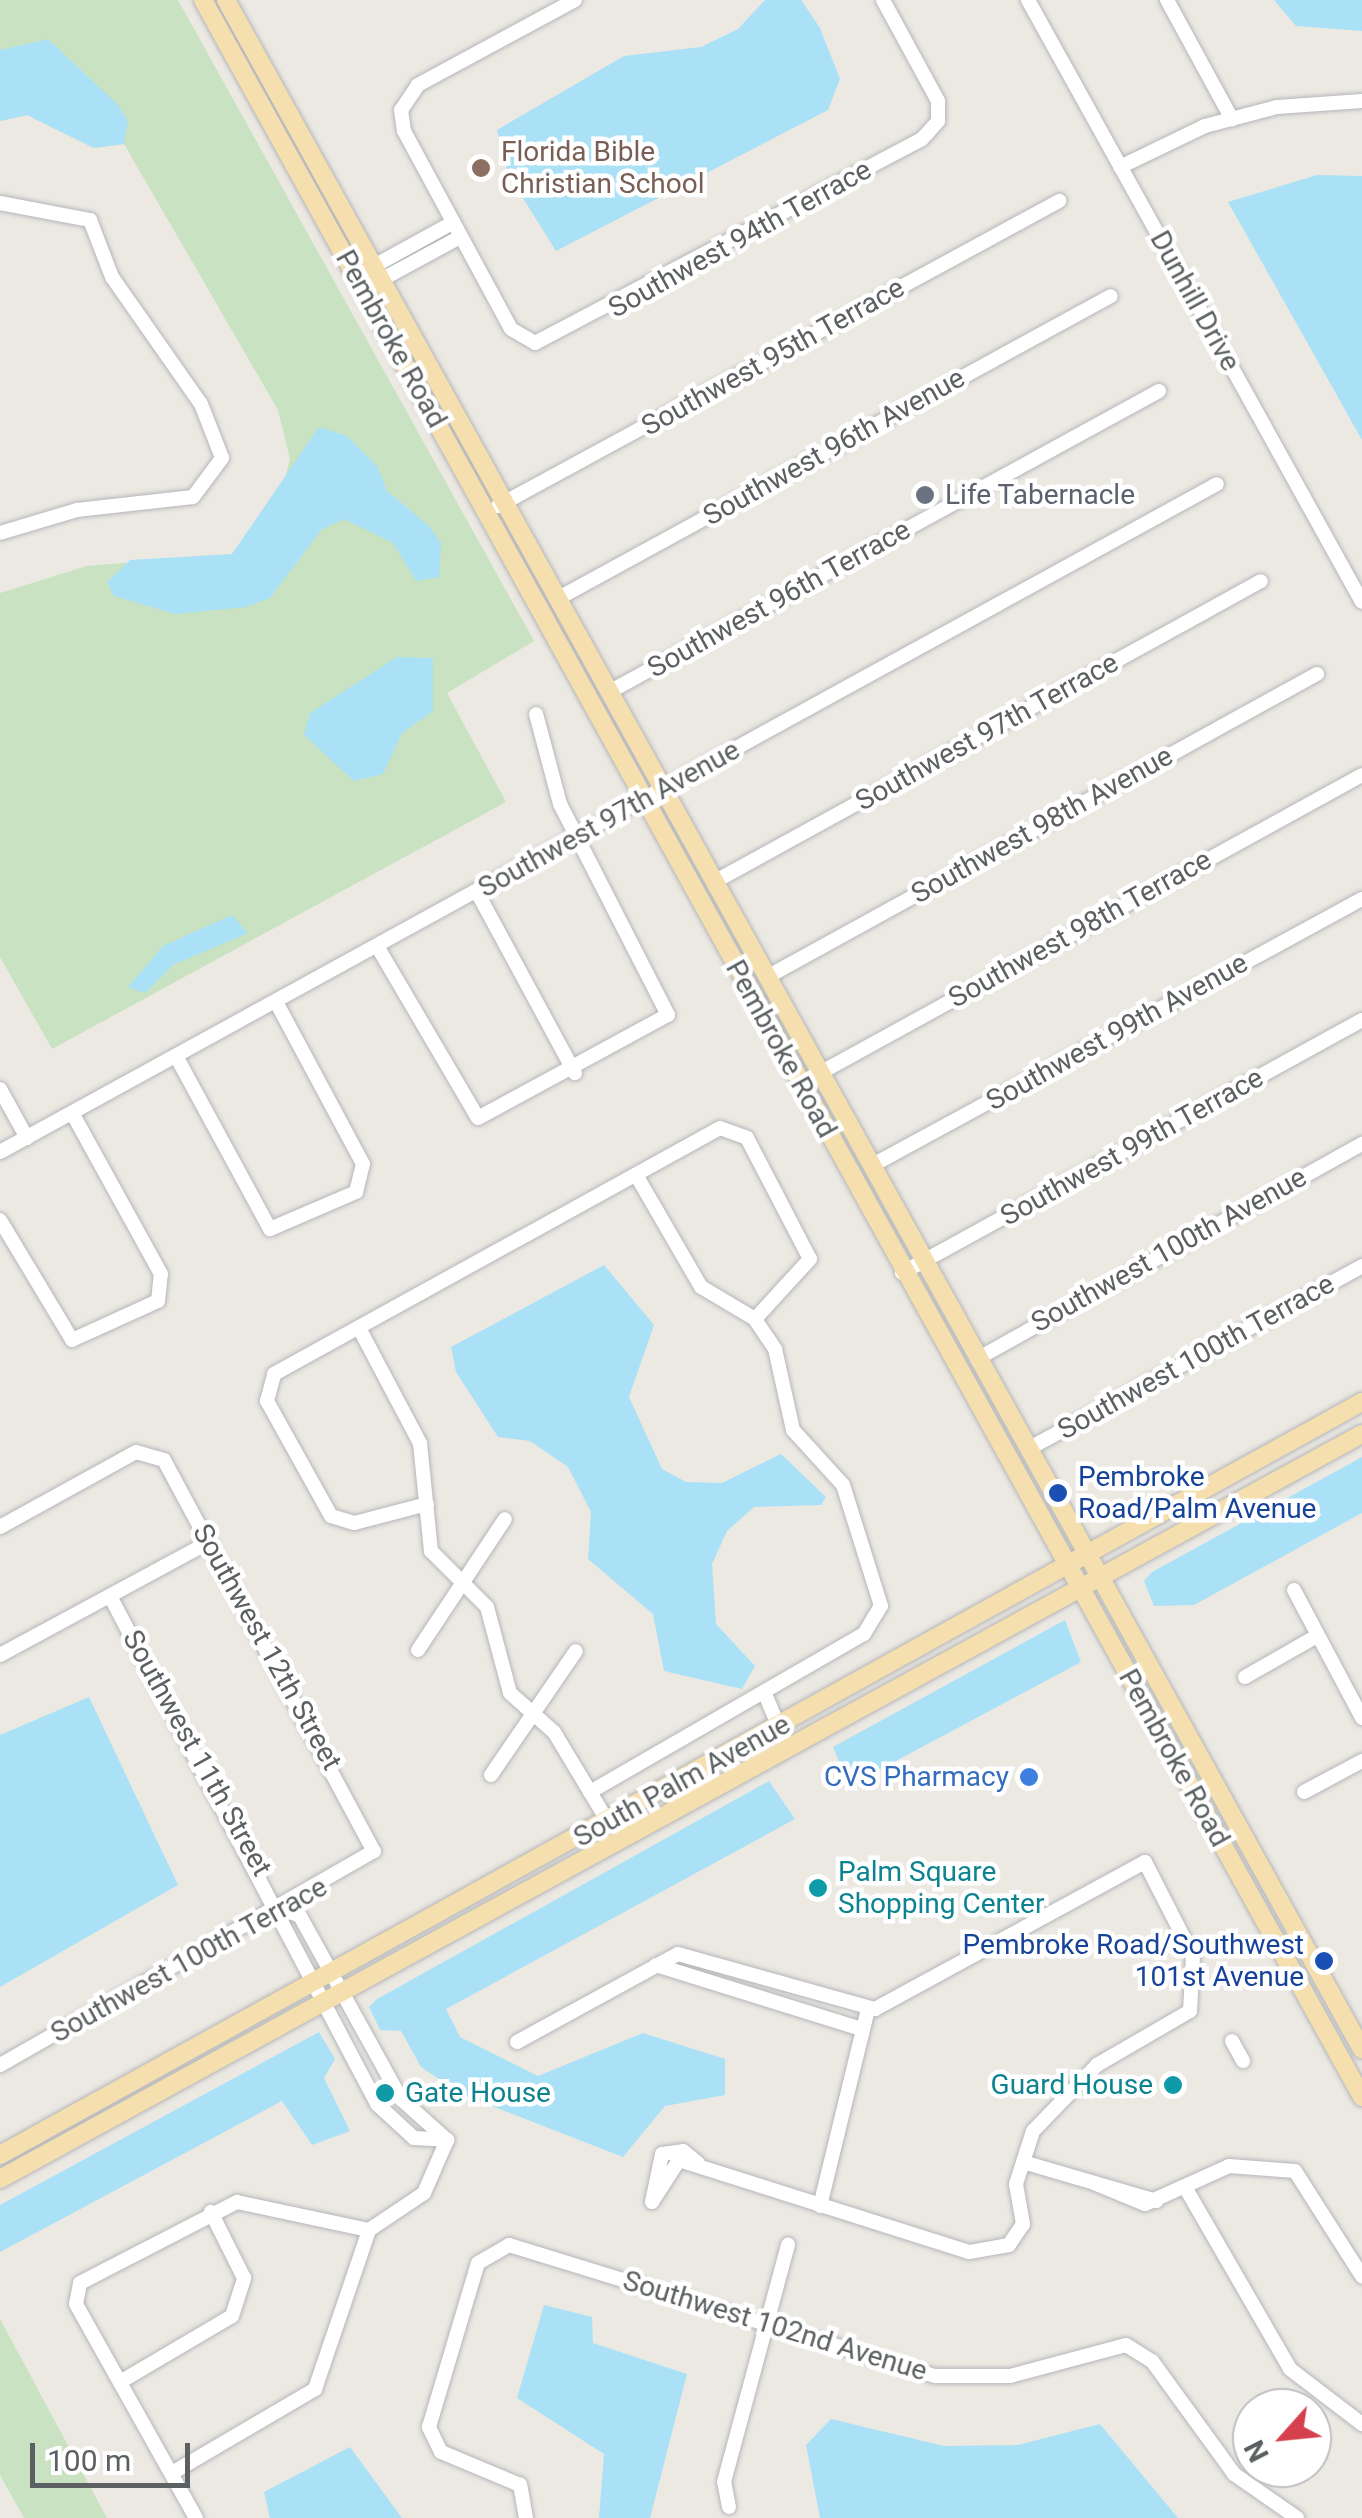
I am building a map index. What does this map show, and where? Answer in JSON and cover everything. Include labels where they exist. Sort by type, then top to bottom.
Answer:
[{"type":"main road","name":"Pembroke Road","points":[[203,0],[506,502],[922,1262],[1030,1448],[1362,2049]]},
{"type":"main road","name":"Pembroke Road","points":[[226,0],[486,512],[902,1273],[1362,2097]]},
{"type":"main road","name":"South Palm Avenue","points":[[0,2155],[1362,1402]]},
{"type":"main road","name":"South Palm Avenue","points":[[0,2180],[1362,1434]]},
{"type":"street","points":[[368,278],[456,230],[401,110],[418,85],[575,0]]},
{"type":"street","name":"Southwest 94th Terrace","points":[[456,230],[512,329],[535,342],[922,139],[938,121],[938,102],[883,0]]},
{"type":"street","name":"Dunhill Drive","points":[[1028,0],[1362,602]]},
{"type":"street","points":[[1167,0],[1232,119]]},
{"type":"street","points":[[1120,166],[1232,119],[1362,101]]},
{"type":"street","name":"Southwest 95th Terrace","points":[[486,512],[1059,200]]},
{"type":"street","points":[[0,203],[90,220],[112,277],[201,404],[222,458],[193,498],[78,510],[0,534]]},
{"type":"street","name":"Southwest 96th Avenue","points":[[557,599],[1111,296]]},
{"type":"street","name":"Southwest 96th Terrace","points":[[610,692],[1159,391]]},
{"type":"street","name":"Southwest 97th Avenue","points":[[0,1152],[1218,484]]},
{"type":"street","name":"Southwest 97th Terrace","points":[[714,882],[1261,581]]},
{"type":"street","name":"Southwest 98th Avenue","points":[[767,977],[1318,674]]},
{"type":"street","points":[[377,946],[478,1118],[575,1073],[668,1015],[575,836],[536,714]]},
{"type":"street","name":"Southwest 98th Terrace","points":[[800,1084],[1362,775]]},
{"type":"street","points":[[477,892],[575,1073]]},
{"type":"street","name":"Southwest 99th Avenue","points":[[871,1166],[1362,899]]},
{"type":"street","points":[[176,1056],[270,1229],[365,1180],[276,1002]]},
{"type":"street","name":"Southwest 99th Terrace","points":[[902,1273],[1362,1020]]},
{"type":"street","points":[[0,1089],[27,1138]]},
{"type":"street","points":[[0,1220],[72,1340],[158,1300],[164,1288],[72,1112]]},
{"type":"street","points":[[427,1504],[339,1521],[267,1400],[274,1374],[720,1128],[747,1138],[810,1260],[755,1319]]},
{"type":"street","name":"Southwest 100th Avenue","points":[[978,1359],[1362,1144]]},
{"type":"street","points":[[590,1792],[864,1634],[881,1606],[843,1485],[794,1430],[786,1370],[755,1319],[701,1288],[636,1175]]},
{"type":"street","name":"Southwest 100th Terrace","points":[[1030,1448],[1362,1266]]},
{"type":"street","points":[[358,1328],[420,1443],[430,1551],[487,1606],[505,1682],[590,1792],[608,1822]]},
{"type":"street","name":"Southwest 12th Street","points":[[0,1527],[150,1450],[164,1460],[374,1851]]},
{"type":"street","points":[[418,1650],[506,1520]]},
{"type":"street","points":[[0,1655],[208,1542]]},
{"type":"street","points":[[1294,1590],[1362,1718]]},
{"type":"street","name":"Southwest 11th Street","points":[[110,1596],[283,1909],[312,1984],[384,2113],[414,2138],[448,2140]]},
{"type":"street","points":[[1245,1677],[1318,1636]]},
{"type":"street","points":[[491,1776],[576,1651]]},
{"type":"street","points":[[759,1698],[788,1749]]},
{"type":"street","points":[[1304,1792],[1362,1761]]},
{"type":"street","name":"Southwest 100th Terrace","points":[[0,2065],[283,1909],[374,1851]]},
{"type":"street","points":[[517,2042],[678,1954],[868,2009],[1145,1862],[1194,1956],[1190,2011],[1097,2065],[1032,2131],[1016,2189],[1022,2224],[990,2254],[673,2162],[652,2202],[662,2154],[684,2151],[701,2168]]},
{"type":"street","name":"Southwest 11th Street","points":[[283,1909],[300,1916],[401,2099],[448,2140]]},
{"type":"street","points":[[656,1965],[862,2029]]},
{"type":"street","points":[[1313,2008],[1333,1997]]},
{"type":"street","points":[[820,2206],[868,2009]]},
{"type":"street","points":[[1232,2041],[1242,2061]]},
{"type":"street","points":[[384,2113],[401,2099]]},
{"type":"street","points":[[172,2473],[315,2389],[369,2230],[424,2194],[448,2140]]},
{"type":"street","points":[[1023,2162],[1094,2184],[1128,2201],[1156,2202],[1229,2166],[1287,2169],[1312,2186],[1362,2276]]},
{"type":"street","points":[[1186,2187],[1290,2369],[1362,2424]]},
{"type":"street","points":[[196,2518],[76,2304],[80,2283],[211,2212],[260,2203],[369,2230]]},
{"type":"street","points":[[120,2382],[221,2327],[239,2300],[244,2278],[211,2212]]},
{"type":"street","points":[[729,2506],[724,2482],[788,2244]]},
{"type":"street","name":"Southwest 102nd Avenue","points":[[526,2518],[520,2485],[442,2452],[429,2427],[484,2254],[509,2245],[765,2324],[966,2379],[1126,2346],[1152,2361],[1234,2474],[1298,2518]]},
{"type":"green space","points":[[0,0],[178,0],[534,641],[447,693],[506,802],[52,1049],[0,957],[0,593],[87,566],[232,554],[281,493],[290,459],[278,410],[124,144],[94,148],[27,115],[0,121]]},
{"type":"green space","points":[[0,2319],[107,2518],[24,2518],[0,2475]]},
{"type":"water","points":[[765,0],[801,0],[820,28],[840,79],[828,110],[556,251],[508,174],[497,130],[624,56],[701,47],[738,29]]},
{"type":"water","points":[[1274,0],[1362,0],[1362,31],[1296,26]]},
{"type":"water","points":[[48,39],[118,105],[128,121],[124,144],[94,148],[27,115],[0,121],[0,50]]},
{"type":"water","points":[[1317,175],[1362,176],[1362,440],[1228,202]]},
{"type":"water","points":[[319,427],[347,436],[377,466],[387,491],[429,526],[441,543],[439,577],[416,581],[393,543],[344,519],[321,530],[270,598],[246,607],[176,614],[114,596],[107,582],[130,560],[232,554]]},
{"type":"water","points":[[397,657],[433,658],[433,711],[402,733],[383,774],[354,781],[304,735],[310,713]]},
{"type":"water","points":[[232,915],[248,933],[173,965],[145,993],[128,987],[163,946]]},
{"type":"water","points":[[604,1265],[654,1325],[629,1397],[662,1469],[686,1482],[722,1483],[781,1454],[826,1497],[821,1505],[754,1507],[727,1531],[712,1564],[716,1624],[755,1666],[742,1689],[664,1671],[653,1614],[588,1559],[591,1512],[568,1467],[530,1441],[498,1437],[456,1372],[451,1347]]},
{"type":"water","points":[[1362,1457],[1362,1513],[1194,1605],[1154,1606],[1144,1581],[1152,1572]]},
{"type":"water","points":[[1065,1620],[1081,1662],[849,1786],[833,1747]]},
{"type":"water","points":[[89,1697],[178,1885],[0,1987],[0,1735]]},
{"type":"water","points":[[769,1781],[795,1819],[446,2009],[460,2037],[538,2076],[643,2033],[725,2059],[725,2095],[665,2106],[623,2157],[461,2094],[421,2067],[401,2031],[380,2030],[369,2007],[377,1999]]},
{"type":"water","points":[[319,2032],[335,2059],[324,2078],[350,2131],[312,2145],[282,2101],[0,2252],[0,2205]]},
{"type":"water","points":[[544,2305],[592,2317],[593,2343],[687,2374],[650,2518],[599,2518],[604,2454],[517,2398]]},
{"type":"water","points":[[831,2419],[944,2446],[1018,2445],[1100,2424],[1178,2518],[820,2518],[806,2445]]},
{"type":"water","points":[[350,2447],[402,2518],[270,2518],[264,2492]]},
{"type":"place","name":"Florida Bible Christian School","points":[[481,168]]},
{"type":"place","name":"Life Tabernacle","points":[[925,495]]},
{"type":"place","name":"Pembroke Road/Palm Avenue","points":[[1058,1493]]},
{"type":"place","name":"CVS Pharmacy","points":[[1029,1777]]},
{"type":"place","name":"Palm Square Shopping Center","points":[[818,1888]]},
{"type":"place","name":"Pembroke Road/Southwest 101st Avenue","points":[[1324,1961]]},
{"type":"place","name":"Guard House","points":[[1173,2085]]},
{"type":"place","name":"Gate House","points":[[385,2093]]}]
